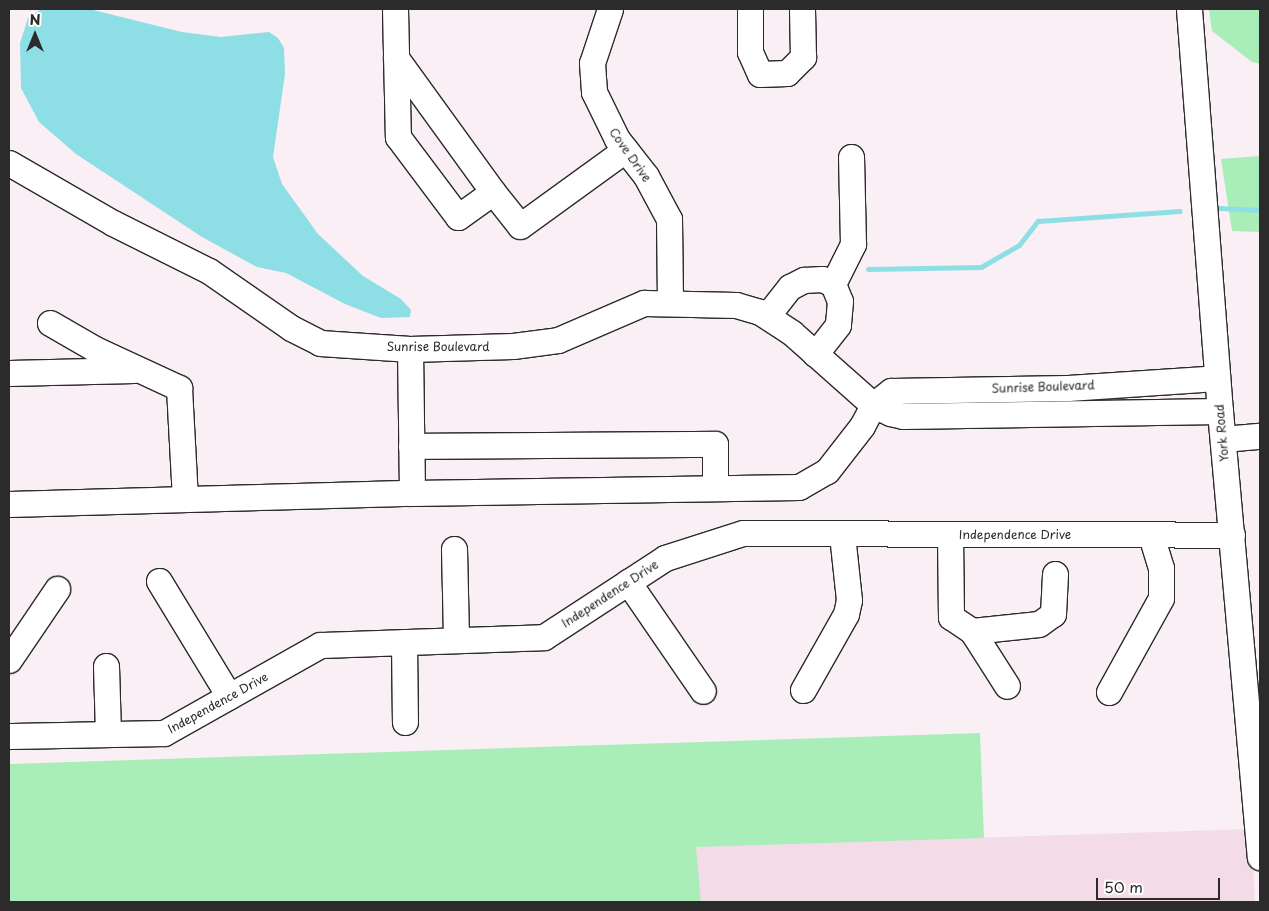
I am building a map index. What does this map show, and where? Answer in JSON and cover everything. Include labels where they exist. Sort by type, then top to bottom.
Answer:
[{"type":"street","points":[[395,9],[398,137],[458,217],[493,192]]},
{"type":"street","name":"Cove Drive","points":[[610,9],[592,63],[594,92],[601,111],[625,150],[650,183],[669,219],[670,303]]},
{"type":"street","points":[[750,9],[750,52],[760,74],[787,73],[803,57],[802,9]]},
{"type":"street","name":"York Road","points":[[1189,9],[1217,378],[1259,829],[1260,857]]},
{"type":"street","points":[[396,58],[493,192],[520,226],[625,150]]},
{"type":"street","points":[[833,284],[853,244],[851,157]]},
{"type":"street","name":"Sunrise Boulevard","points":[[9,163],[113,223],[209,271],[291,328],[320,343],[410,349],[513,346],[558,340],[617,312],[644,304],[736,304],[767,316],[815,354],[873,405],[903,416],[1220,411]]},
{"type":"street","points":[[767,316],[790,287],[804,280],[822,279],[833,284],[840,301],[838,325],[815,354]]},
{"type":"street","points":[[50,323],[138,369],[180,388],[185,499]]},
{"type":"street","points":[[410,349],[412,493]]},
{"type":"street","points":[[9,373],[138,369]]},
{"type":"street","name":"Sunrise Boulevard","points":[[9,504],[412,493],[799,487],[827,471],[862,426],[873,405],[891,391],[1068,388],[1217,378]]},
{"type":"street","points":[[1223,439],[1260,436]]},
{"type":"street","points":[[412,446],[714,444],[715,488]]},
{"type":"street","name":"Independence Drive","points":[[9,736],[164,733],[320,644],[544,636],[666,558],[743,533],[842,535],[1232,535]]},
{"type":"street","points":[[803,690],[846,614],[849,600],[842,535]]},
{"type":"street","points":[[950,535],[951,617],[972,631],[1007,686]]},
{"type":"street","points":[[1109,692],[1161,598],[1161,568],[1151,535]]},
{"type":"street","points":[[454,549],[456,640]]},
{"type":"street","points":[[972,631],[1039,624],[1053,614],[1055,574]]},
{"type":"street","points":[[159,581],[229,696]]},
{"type":"street","points":[[628,582],[703,691]]},
{"type":"street","points":[[9,660],[57,588]]},
{"type":"street","points":[[404,642],[405,722]]},
{"type":"street","points":[[106,666],[108,734]]},
{"type":"shaded area","points":[[1251,829],[1255,902],[701,902],[695,847]]},
{"type":"green space","points":[[1209,9],[1260,9],[1260,64],[1252,62],[1212,31]]},
{"type":"green space","points":[[1260,156],[1260,232],[1232,231],[1221,159]]},
{"type":"green space","points":[[980,733],[984,838],[696,847],[701,902],[9,902],[9,764]]},
{"type":"water","points":[[41,9],[89,9],[182,32],[221,37],[269,32],[278,38],[284,48],[285,74],[273,157],[282,184],[318,234],[363,276],[401,299],[411,310],[410,317],[381,318],[345,304],[286,273],[257,267],[202,237],[76,154],[39,122],[21,88],[20,43],[28,18]]},
{"type":"waterway","points":[[1219,208],[1260,210]]},
{"type":"waterway","points":[[868,269],[981,267],[1019,245],[1038,221],[1180,211]]}]
